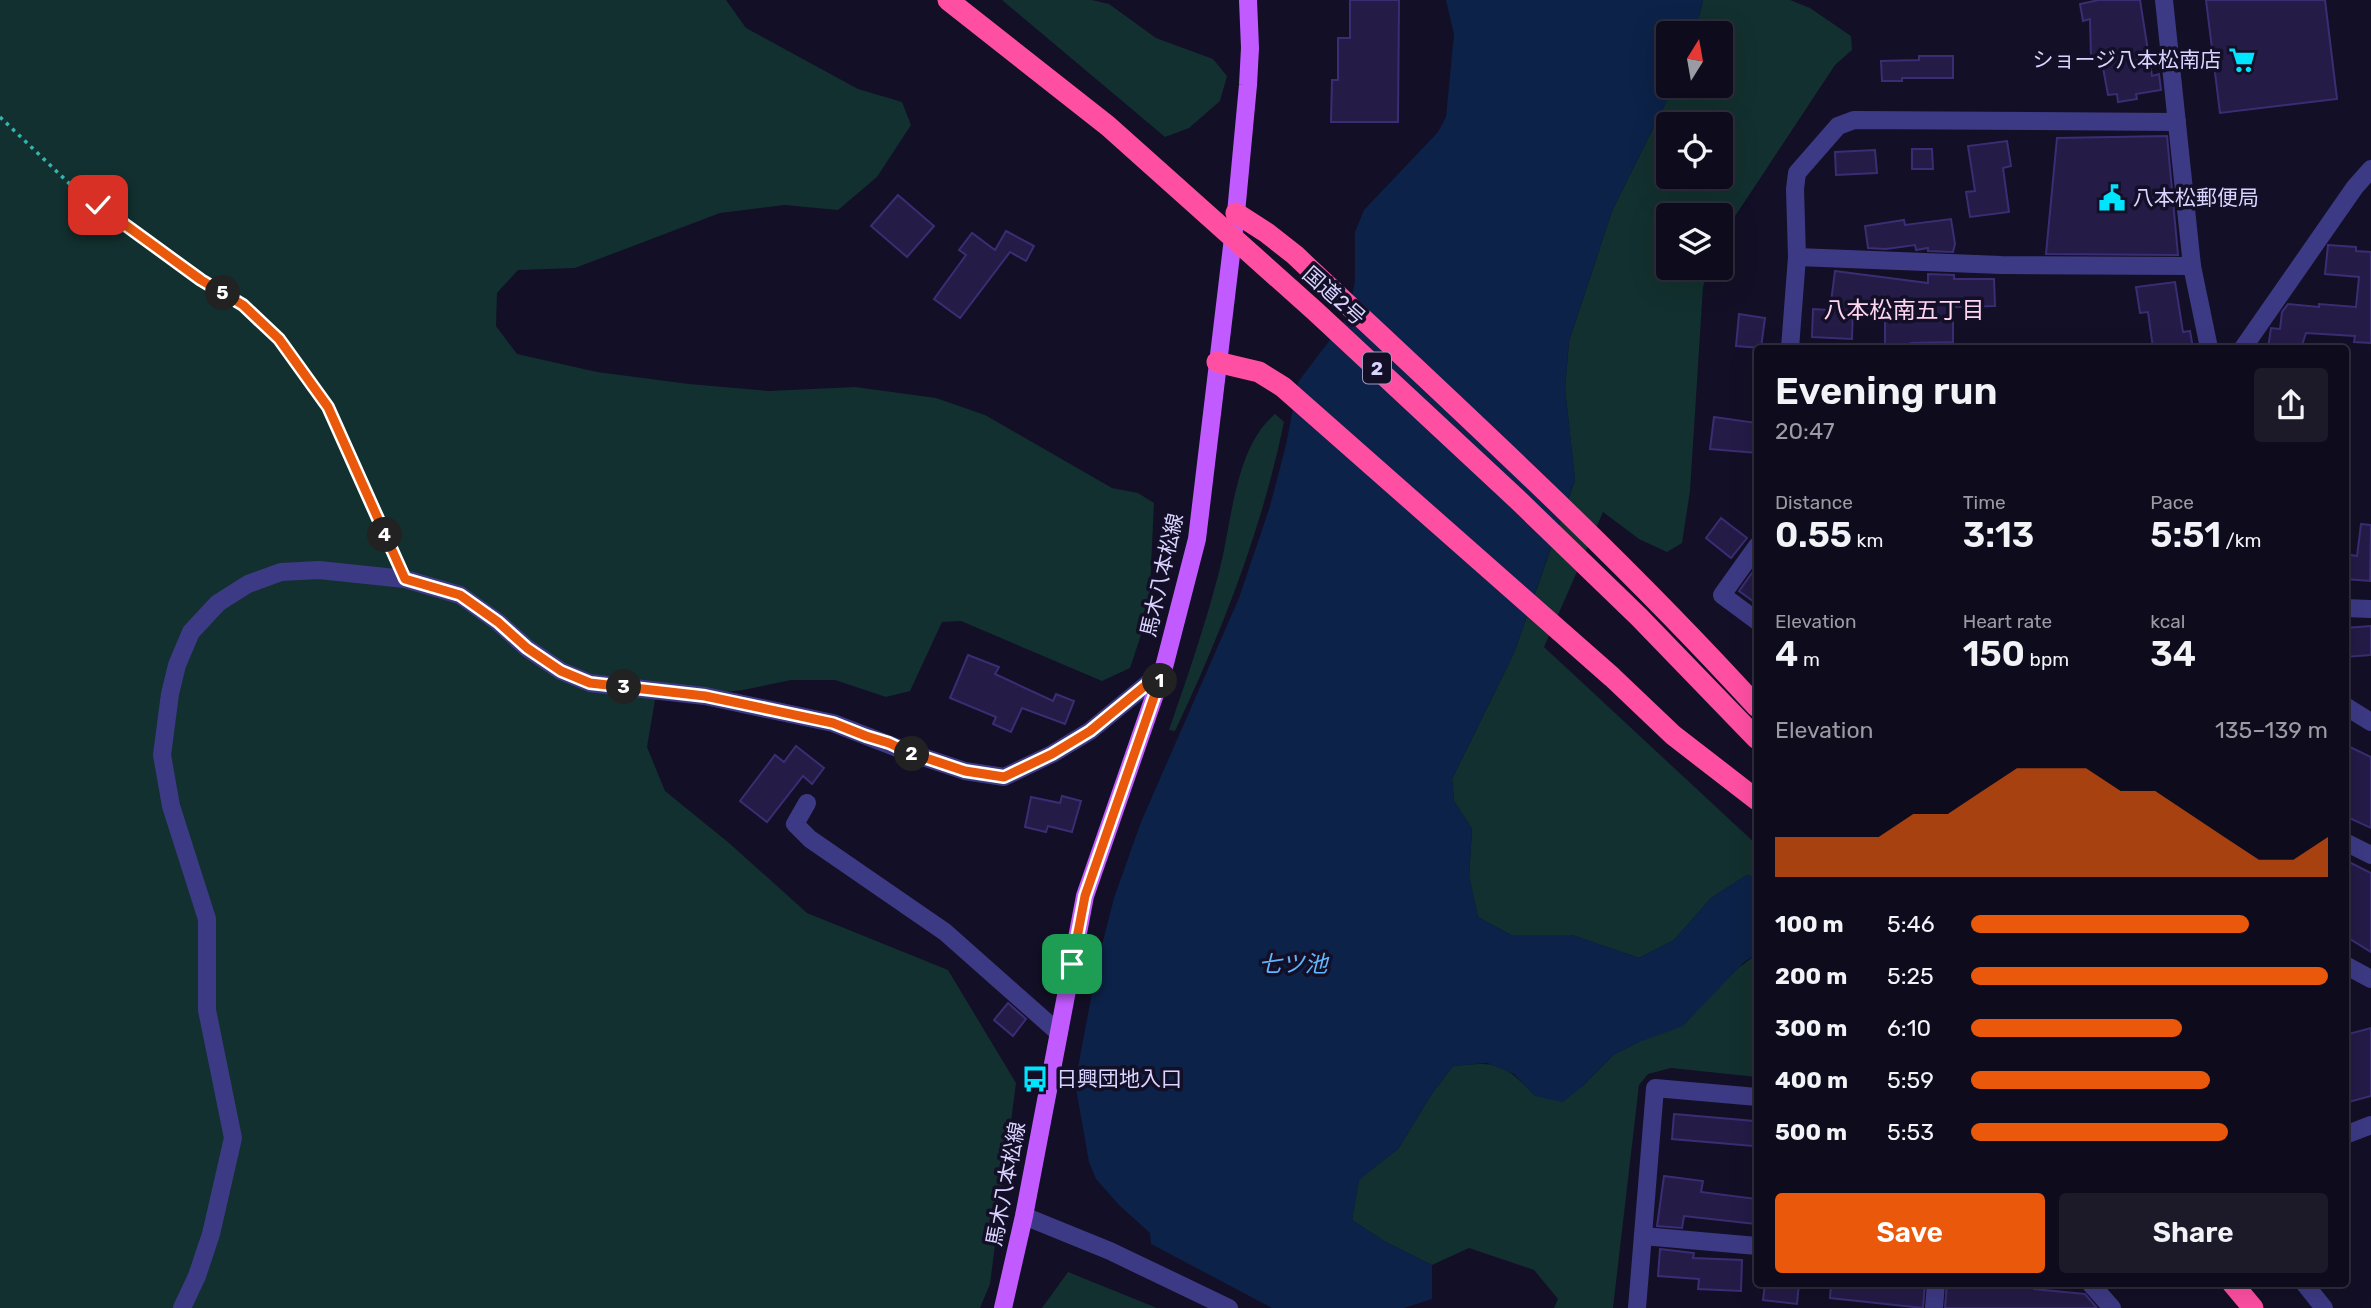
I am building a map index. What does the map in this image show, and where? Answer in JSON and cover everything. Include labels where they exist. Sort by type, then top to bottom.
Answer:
[{"type":"highway","name":"国道2号","points":[[948,0],[1108,126],[1315,310],[1639,617],[1754,736]]},
{"type":"highway","points":[[1236,212],[1295,255],[1617,561],[1754,704]]},
{"type":"highway","points":[[1217,362],[1259,372],[1283,387],[1612,677],[1673,735],[1754,798]]},
{"type":"highway","points":[[2235,1287],[2253,1308]]},
{"type":"main road","name":"馬木八本松線","points":[[1003,1308],[1024,1216],[1085,896],[1163,671],[1197,539],[1236,212],[1248,85],[1248,0]]},
{"type":"street","points":[[2164,0],[2192,266],[2208,345]]},
{"type":"street","points":[[1790,345],[1797,257],[1797,173],[1838,126],[1854,120],[2177,122]]},
{"type":"street","points":[[2245,345],[2355,187],[2370,173]]},
{"type":"street","points":[[1797,257],[2001,265],[2192,266]]},
{"type":"street","points":[[1754,554],[1722,595],[1754,619]]},
{"type":"street","points":[[182,1308],[197,1276],[211,1234],[233,1138],[207,1010],[207,919],[171,806],[162,755],[170,694],[177,665],[191,632],[218,603],[248,584],[281,572],[319,570],[405,579],[460,595],[498,622],[527,648],[561,671],[590,683],[705,696],[833,723],[965,771],[1004,777],[1052,754],[1090,731],[1163,671]]},
{"type":"street","points":[[2349,608],[2371,608]]},
{"type":"street","points":[[2349,708],[2371,722]]},
{"type":"street","points":[[807,803],[795,824],[810,839],[944,932],[1059,1033]]},
{"type":"street","points":[[2349,844],[2371,855]]},
{"type":"street","points":[[2349,967],[2371,979]]},
{"type":"street","points":[[1637,1308],[1655,1088],[1754,1097]]},
{"type":"street","points":[[2349,1133],[2371,1125]]},
{"type":"street","points":[[1024,1216],[1110,1251],[1229,1308]]},
{"type":"street","points":[[1643,1236],[1754,1246]]},
{"type":"street","points":[[1934,1308],[1936,1287]]},
{"type":"street","points":[[2094,1287],[2112,1308]]},
{"type":"street","points":[[2307,1287],[2324,1308]]},
{"type":"path","points":[[0,117],[75,189],[201,280],[243,305],[279,339],[328,407],[405,579]]},
{"type":"green space","points":[[0,0],[726,0],[746,28],[858,89],[902,102],[911,125],[877,177],[838,210],[785,205],[720,213],[575,268],[518,270],[497,293],[496,326],[517,354],[597,372],[769,391],[855,387],[936,398],[985,415],[1112,488],[1138,493],[1154,503],[1149,611],[1130,668],[1102,681],[961,621],[942,622],[910,691],[886,697],[835,680],[791,680],[743,690],[655,700],[647,747],[665,791],[729,843],[807,913],[948,970],[1016,1083],[990,1284],[980,1308],[0,1308]]},
{"type":"green space","points":[[1002,0],[1092,0],[1109,4],[1156,38],[1213,59],[1227,76],[1220,101],[1189,128],[1165,137]]},
{"type":"green space","points":[[1703,0],[1790,0],[1810,8],[1851,36],[1852,50],[1835,65],[1733,219],[1733,203],[1656,203],[1656,280],[1705,280],[1690,491],[1682,543],[1667,552],[1639,539],[1603,512],[1544,647],[1754,842],[1754,877],[1747,875],[1711,898],[1674,940],[1639,958],[1572,935],[1511,935],[1478,917],[1469,876],[1472,829],[1454,801],[1452,779],[1514,653],[1575,480],[1565,389],[1569,341],[1612,211],[1656,122],[1656,189],[1733,189],[1733,112],[1661,112],[1668,98],[1733,98],[1733,21],[1698,21]]},
{"type":"green space","points":[[1275,414],[1284,422],[1264,502],[1239,580],[1175,731],[1169,730],[1214,592],[1243,466],[1261,429]]},
{"type":"green space","points":[[1754,956],[1754,1077],[1671,1068],[1648,1074],[1639,1085],[1613,1308],[1554,1308],[1558,1299],[1534,1270],[1469,1248],[1432,1265],[1384,1241],[1352,1220],[1359,1179],[1398,1149],[1431,1095],[1453,1066],[1481,1064],[1500,1067],[1516,1077],[1535,1096],[1583,1086],[1613,1055],[1639,1042]]},
{"type":"green space","points":[[1068,1272],[1157,1308],[1042,1308]]},
{"type":"water","name":"七ツ池","points":[[1446,0],[1703,0],[1698,21],[1656,21],[1656,98],[1668,98],[1661,112],[1656,112],[1656,122],[1612,211],[1569,341],[1565,389],[1575,479],[1514,653],[1452,779],[1454,801],[1472,829],[1469,876],[1478,917],[1511,935],[1572,935],[1639,958],[1674,940],[1711,898],[1747,875],[1754,877],[1754,956],[1744,962],[1683,1026],[1613,1055],[1563,1102],[1535,1096],[1514,1074],[1487,1063],[1453,1066],[1431,1095],[1398,1149],[1359,1180],[1352,1220],[1384,1241],[1432,1265],[1432,1299],[1404,1308],[1272,1308],[1151,1244],[1150,1233],[1119,1205],[1096,1179],[1089,1162],[1075,1083],[1098,961],[1114,898],[1141,822],[1239,598],[1270,506],[1286,445],[1298,382],[1348,316],[1355,281],[1355,232],[1364,210],[1438,132],[1446,117],[1454,34]]},
{"type":"building","points":[[1350,0],[1399,0],[1398,122],[1331,122],[1332,80],[1338,80],[1338,38],[1350,38]]},
{"type":"building","points":[[2099,0],[2140,0],[2152,76],[2159,74],[2161,90],[2136,94],[2137,99],[2118,102],[2117,94],[2108,95],[2101,57],[2091,58],[2090,19],[2083,21],[2080,4]]},
{"type":"building","points":[[2206,0],[2325,0],[2337,99],[2220,113]]},
{"type":"building","points":[[1919,56],[1953,56],[1953,78],[1902,78],[1902,81],[1882,81],[1881,61],[1919,60]]},
{"type":"building","name":"八本松郵便局","points":[[2167,136],[2178,255],[2046,254],[2057,138]]},
{"type":"building","points":[[2007,141],[2011,166],[2003,168],[2009,212],[1970,217],[1966,192],[1975,191],[1968,146]]},
{"type":"building","points":[[1912,149],[1932,149],[1933,169],[1912,169]]},
{"type":"building","points":[[1875,150],[1877,173],[1836,175],[1835,152]]},
{"type":"building","points":[[898,195],[934,226],[907,257],[871,226]]},
{"type":"building","points":[[1951,219],[1955,244],[1953,252],[1928,251],[1928,248],[1916,250],[1915,245],[1886,249],[1868,248],[1865,226],[1904,220],[1905,225]]},
{"type":"building","points":[[1006,231],[1034,246],[1026,261],[1010,252],[960,318],[934,299],[966,255],[959,250],[972,233],[995,250]]},
{"type":"building","points":[[2328,245],[2356,247],[2356,251],[2371,252],[2371,343],[2354,342],[2355,336],[2306,333],[2302,345],[2268,345],[2271,328],[2280,329],[2282,312],[2288,304],[2356,307],[2359,277],[2325,274]]},
{"type":"building","points":[[1835,271],[1928,283],[1928,274],[1954,275],[1954,279],[1994,279],[1995,306],[1953,307],[1953,342],[1885,345],[1885,310],[1853,306],[1852,339],[1812,337],[1813,309],[1830,310]]},
{"type":"building","points":[[2175,282],[2183,332],[2190,331],[2192,345],[2153,345],[2148,312],[2140,313],[2136,287]]},
{"type":"building","points":[[1739,314],[1765,318],[1761,345],[1754,345],[1754,347],[1736,346]]},
{"type":"building","points":[[1714,417],[1754,423],[1754,453],[1710,449]]},
{"type":"building","points":[[1721,518],[1747,538],[1731,558],[1706,538]]},
{"type":"building","points":[[2361,524],[2371,525],[2370,581],[2349,579],[2349,555],[2357,556]]},
{"type":"building","points":[[1754,570],[1754,602],[1739,591]]},
{"type":"building","points":[[2371,626],[2371,655],[2349,657],[2349,628]]},
{"type":"building","points":[[968,655],[999,667],[995,674],[1053,701],[1056,694],[1074,701],[1065,724],[1022,708],[1011,732],[993,724],[996,717],[950,698]]},
{"type":"building","points":[[796,746],[824,768],[812,784],[803,776],[767,822],[740,801],[775,755],[784,762]]},
{"type":"building","points":[[2350,747],[2371,757],[2371,828],[2349,818]]},
{"type":"building","points":[[1062,796],[1081,801],[1072,832],[1048,826],[1046,832],[1025,827],[1031,797],[1060,803]]},
{"type":"building","points":[[2349,862],[2371,873],[2371,952],[2349,938]]},
{"type":"building","points":[[1008,1003],[1026,1019],[1013,1036],[994,1020]]},
{"type":"building","points":[[2371,1028],[2371,1096],[2349,1102],[2349,1034]]},
{"type":"building","points":[[1674,1114],[1754,1121],[1753,1146],[1672,1139]]},
{"type":"building","points":[[1664,1176],[1703,1181],[1701,1192],[1754,1199],[1754,1224],[1684,1216],[1682,1228],[1657,1226]]},
{"type":"building","points":[[1660,1249],[1694,1253],[1693,1258],[1742,1260],[1741,1291],[1698,1289],[1699,1279],[1658,1276]]},
{"type":"building","points":[[1765,1287],[1799,1287],[1797,1304],[1763,1300]]},
{"type":"building","points":[[1831,1287],[1925,1287],[1923,1308],[1830,1298]]},
{"type":"building","points":[[1947,1287],[2034,1287],[2085,1294],[2097,1308],[1945,1308]]},
{"type":"place","name":"ショージ八本松南店","points":[[2242,60]]},
{"type":"place","name":"八本松郵便局","points":[[2112,198]]},
{"type":"place","name":"日興団地入口","points":[[1035,1079]]},
{"type":"district","name":"八本松南五丁目","points":[[1904,310]]},
{"type":"route","points":[[98,205],[201,280],[243,305],[279,339],[328,407],[405,579],[460,595],[561,671],[590,683],[705,696],[833,723],[965,771],[1004,777],[1052,754],[1090,731],[1163,671],[1085,896],[1072,964]]}]
